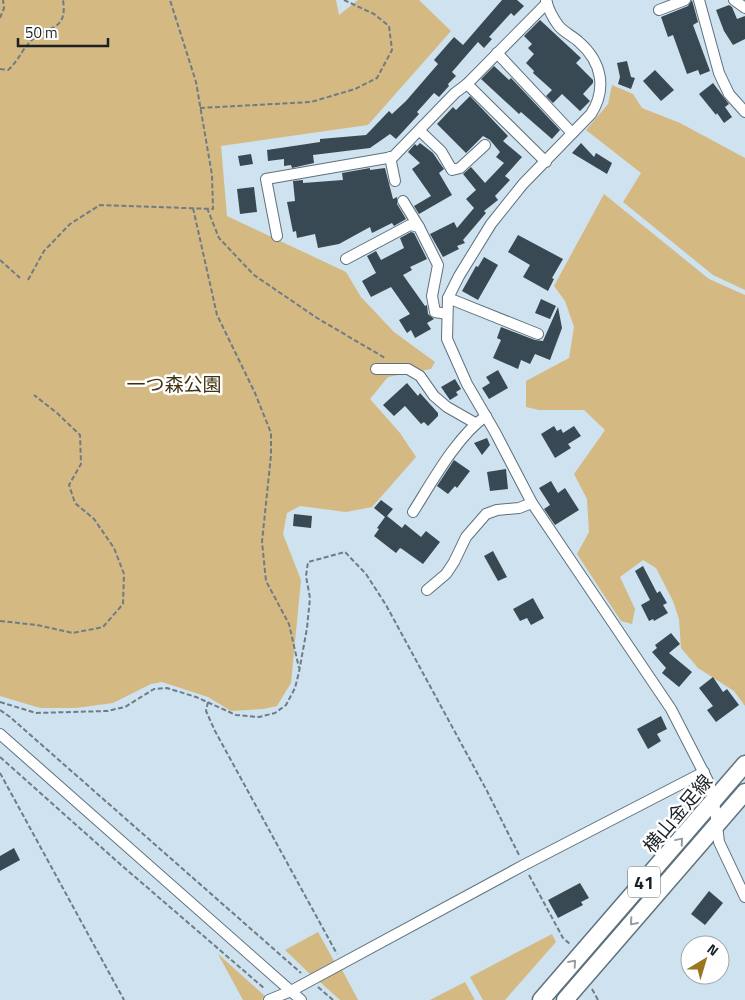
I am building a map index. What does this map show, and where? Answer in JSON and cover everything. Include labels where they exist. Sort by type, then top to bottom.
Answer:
[{"type":"main road","name":"横山金足線","points":[[541,1000],[745,764]]},
{"type":"main road","name":"横山金足線","points":[[565,1000],[745,792]]},
{"type":"street","points":[[659,10],[684,0]]},
{"type":"street","points":[[700,0],[719,73],[729,94],[745,112]]},
{"type":"street","points":[[734,0],[745,8]]},
{"type":"street","points":[[277,236],[266,179],[393,157],[455,93],[467,84],[546,1],[559,26],[580,43],[594,60],[600,74],[601,86],[598,103],[591,114],[523,184],[491,224],[458,276],[448,298],[447,338],[467,384],[532,503],[671,709],[709,783],[714,801],[719,842],[745,897]]},
{"type":"street","points":[[497,53],[572,133]]},
{"type":"street","points":[[467,84],[546,162]]},
{"type":"street","points":[[420,131],[441,151],[452,170],[460,168],[485,145]]},
{"type":"street","points":[[390,157],[395,181]]},
{"type":"street","points":[[403,201],[419,227],[438,265],[432,296],[435,312],[447,314]]},
{"type":"street","points":[[346,259],[410,225],[419,227]]},
{"type":"street","points":[[448,298],[538,334]]},
{"type":"street","points":[[376,369],[408,368],[420,376],[434,396],[447,408],[476,423]]},
{"type":"street","points":[[414,512],[440,467],[476,423],[486,416]]},
{"type":"street","points":[[427,590],[446,574],[466,537],[486,514],[497,510],[519,508],[532,503]]},
{"type":"street","points":[[0,734],[301,1000]]},
{"type":"street","points":[[272,999],[291,991],[704,772]]},
{"type":"path","points":[[0,18],[4,8],[4,0]]},
{"type":"path","points":[[0,69],[8,70],[17,62],[30,42],[59,24],[65,13],[63,0]]},
{"type":"path","points":[[28,280],[44,251],[70,224],[100,205],[213,208],[212,175],[196,82],[170,0]]},
{"type":"path","points":[[200,108],[311,102],[355,89],[378,78],[392,50],[389,26],[374,14],[344,0]]},
{"type":"path","points":[[193,208],[218,315],[255,393],[271,433],[271,455],[262,542],[266,581],[289,624],[298,659],[299,672]]},
{"type":"path","points":[[208,208],[219,238],[254,275],[317,318],[402,369]]},
{"type":"path","points":[[0,260],[20,278]]},
{"type":"path","points":[[0,621],[73,633],[103,627],[123,604],[124,574],[114,548],[94,519],[75,503],[70,484],[81,464],[80,435],[57,413],[34,395]]},
{"type":"path","points":[[0,702],[36,713],[108,711],[124,707],[154,689],[166,688],[208,702],[236,715],[259,717],[275,713],[286,705],[295,688],[299,672],[310,598],[306,576],[308,562],[346,552],[366,574],[386,605],[487,791],[524,866],[563,938],[581,954]]},
{"type":"path","points":[[208,702],[206,712],[215,732],[341,963]]},
{"type":"path","points":[[0,710],[170,856],[333,1000]]},
{"type":"path","points":[[0,757],[272,999]]},
{"type":"path","points":[[0,773],[124,1000]]},
{"type":"path","points":[[586,976],[598,1000]]},
{"type":"green space","name":"一つ森公園","points":[[0,0],[336,0],[339,15],[358,0],[419,0],[451,31],[368,125],[221,146],[227,216],[346,272],[361,297],[394,332],[435,362],[431,369],[388,377],[370,399],[400,433],[416,457],[372,507],[346,512],[300,506],[287,513],[283,534],[301,580],[291,683],[277,706],[264,709],[231,711],[208,697],[162,682],[151,684],[113,703],[76,708],[40,708],[0,696]]},
{"type":"green space","points":[[612,85],[633,94],[642,108],[680,123],[745,158],[745,290],[713,275],[623,202],[641,173],[586,130],[608,104]]},
{"type":"green space","points":[[604,194],[709,279],[745,295],[745,706],[734,691],[698,668],[681,648],[679,619],[673,601],[656,568],[643,560],[620,577],[635,609],[632,624],[621,621],[577,554],[589,532],[587,499],[574,474],[605,430],[584,410],[539,410],[526,407],[526,381],[569,358],[574,327],[565,301],[554,286]]},
{"type":"green space","points":[[318,932],[334,961],[310,974],[285,950]]},
{"type":"green space","points":[[552,934],[556,942],[505,1000],[483,1000],[470,977]]},
{"type":"green space","points":[[218,954],[266,997],[261,1000],[243,1000]]},
{"type":"green space","points":[[341,968],[358,1000],[340,1000],[319,981]]},
{"type":"green space","points":[[465,982],[475,1000],[430,1000]]},
{"type":"building","points":[[502,0],[517,0],[524,6],[514,16],[511,13],[489,37],[492,39],[484,48],[478,42],[452,72],[456,76],[448,84],[449,86],[439,97],[434,93],[417,112],[419,114],[396,139],[390,134],[370,148],[313,155],[314,163],[292,168],[291,165],[284,166],[284,159],[268,161],[267,150],[320,142],[320,139],[366,135],[389,111],[392,114],[406,101],[438,64],[434,60],[454,37],[463,45]]},
{"type":"building","points":[[692,0],[698,22],[693,25],[710,71],[700,75],[698,70],[687,74],[673,35],[668,37],[661,17],[688,6]]},
{"type":"building","points":[[729,5],[732,7],[737,19],[745,16],[745,39],[733,45],[724,31],[716,10]]},
{"type":"building","points":[[540,20],[581,58],[576,63],[593,80],[593,83],[583,94],[590,101],[580,111],[562,94],[553,103],[546,96],[552,90],[533,73],[534,71],[526,63],[534,54],[528,48],[532,44],[524,36]]},
{"type":"building","points":[[627,61],[631,77],[635,78],[631,89],[618,84],[620,77],[617,63]]},
{"type":"building","points":[[494,66],[509,80],[511,78],[560,130],[552,139],[521,112],[519,114],[481,79]]},
{"type":"building","points":[[655,70],[674,90],[661,101],[643,81]]},
{"type":"building","points":[[713,83],[729,104],[725,107],[732,117],[724,123],[699,94]]},
{"type":"building","points":[[470,96],[508,136],[503,141],[522,157],[505,176],[510,180],[495,196],[498,200],[484,211],[486,213],[463,240],[465,243],[457,246],[459,249],[443,257],[430,234],[454,222],[457,228],[474,208],[466,199],[476,190],[463,174],[471,167],[485,183],[504,163],[496,157],[500,152],[490,140],[483,136],[466,153],[437,124],[453,107],[456,110]]},
{"type":"building","points":[[420,143],[433,153],[444,169],[439,173],[452,195],[419,214],[414,206],[431,196],[412,169],[420,163],[408,152],[415,144],[417,146]]},
{"type":"building","points":[[581,143],[594,157],[596,153],[612,163],[607,174],[572,153]]},
{"type":"building","points":[[251,154],[253,164],[240,166],[238,156]]},
{"type":"building","points":[[370,168],[370,170],[385,168],[393,199],[397,197],[397,204],[406,219],[394,226],[392,223],[372,233],[370,227],[339,244],[318,248],[315,234],[297,238],[296,231],[293,232],[287,202],[295,201],[293,181],[303,180],[303,183],[343,180],[342,173]]},
{"type":"building","points":[[254,187],[257,212],[240,214],[237,189]]},
{"type":"building","points":[[411,232],[414,233],[427,259],[410,267],[412,270],[403,275],[425,306],[427,305],[428,314],[434,319],[427,323],[431,329],[415,338],[411,330],[407,333],[399,320],[410,314],[391,287],[371,297],[362,281],[376,273],[367,256],[376,251],[381,260],[404,248],[400,238]]},
{"type":"building","points":[[518,235],[563,259],[552,278],[554,279],[548,291],[523,277],[530,265],[508,252]]},
{"type":"building","points":[[484,257],[498,265],[478,300],[462,291],[476,266],[478,267]]},
{"type":"building","points":[[541,299],[556,306],[550,319],[535,313]]},
{"type":"building","points":[[558,307],[562,328],[550,360],[535,354],[530,364],[521,360],[518,369],[493,358],[501,340],[497,338],[501,327],[535,340],[543,341]]},
{"type":"building","points":[[498,370],[508,388],[489,399],[482,388],[490,383],[486,377]]},
{"type":"building","points":[[455,379],[461,389],[456,392],[458,395],[450,400],[441,387]]},
{"type":"building","points":[[407,383],[418,396],[420,393],[438,413],[438,416],[428,426],[424,422],[421,424],[405,406],[394,416],[383,405]]},
{"type":"building","points":[[554,426],[557,431],[561,429],[563,433],[574,426],[581,436],[568,444],[571,448],[555,458],[541,434]]},
{"type":"building","points":[[487,438],[490,445],[482,455],[474,443]]},
{"type":"building","points":[[454,460],[470,471],[457,488],[455,486],[448,494],[437,486]]},
{"type":"building","points":[[506,469],[508,489],[490,491],[487,472]]},
{"type":"building","points":[[551,481],[558,493],[565,488],[579,510],[555,525],[544,509],[550,505],[539,488]]},
{"type":"building","points":[[381,500],[393,509],[387,516],[402,528],[405,524],[421,537],[426,531],[440,542],[423,564],[400,548],[396,553],[374,536],[385,517],[374,508]]},
{"type":"building","points":[[294,514],[312,516],[311,528],[293,526]]},
{"type":"building","points":[[493,551],[507,577],[498,581],[484,556]]},
{"type":"building","points":[[643,566],[657,593],[660,591],[667,603],[663,605],[668,613],[654,621],[653,619],[649,621],[641,605],[650,600],[635,571]]},
{"type":"building","points":[[533,598],[544,618],[531,625],[527,618],[520,621],[513,609]]},
{"type":"building","points":[[671,633],[680,644],[669,653],[692,672],[679,687],[662,673],[666,668],[652,652],[657,648],[655,645]]},
{"type":"building","points":[[713,677],[723,692],[727,689],[739,705],[716,722],[707,710],[713,706],[699,688]]},
{"type":"building","points":[[661,716],[667,729],[657,734],[661,741],[648,749],[637,729]]},
{"type":"building","points":[[14,848],[20,860],[0,871],[0,856]]},
{"type":"building","points":[[580,883],[589,898],[581,902],[583,905],[558,918],[548,900]]},
{"type":"building","points":[[709,891],[723,903],[705,925],[691,914]]}]
